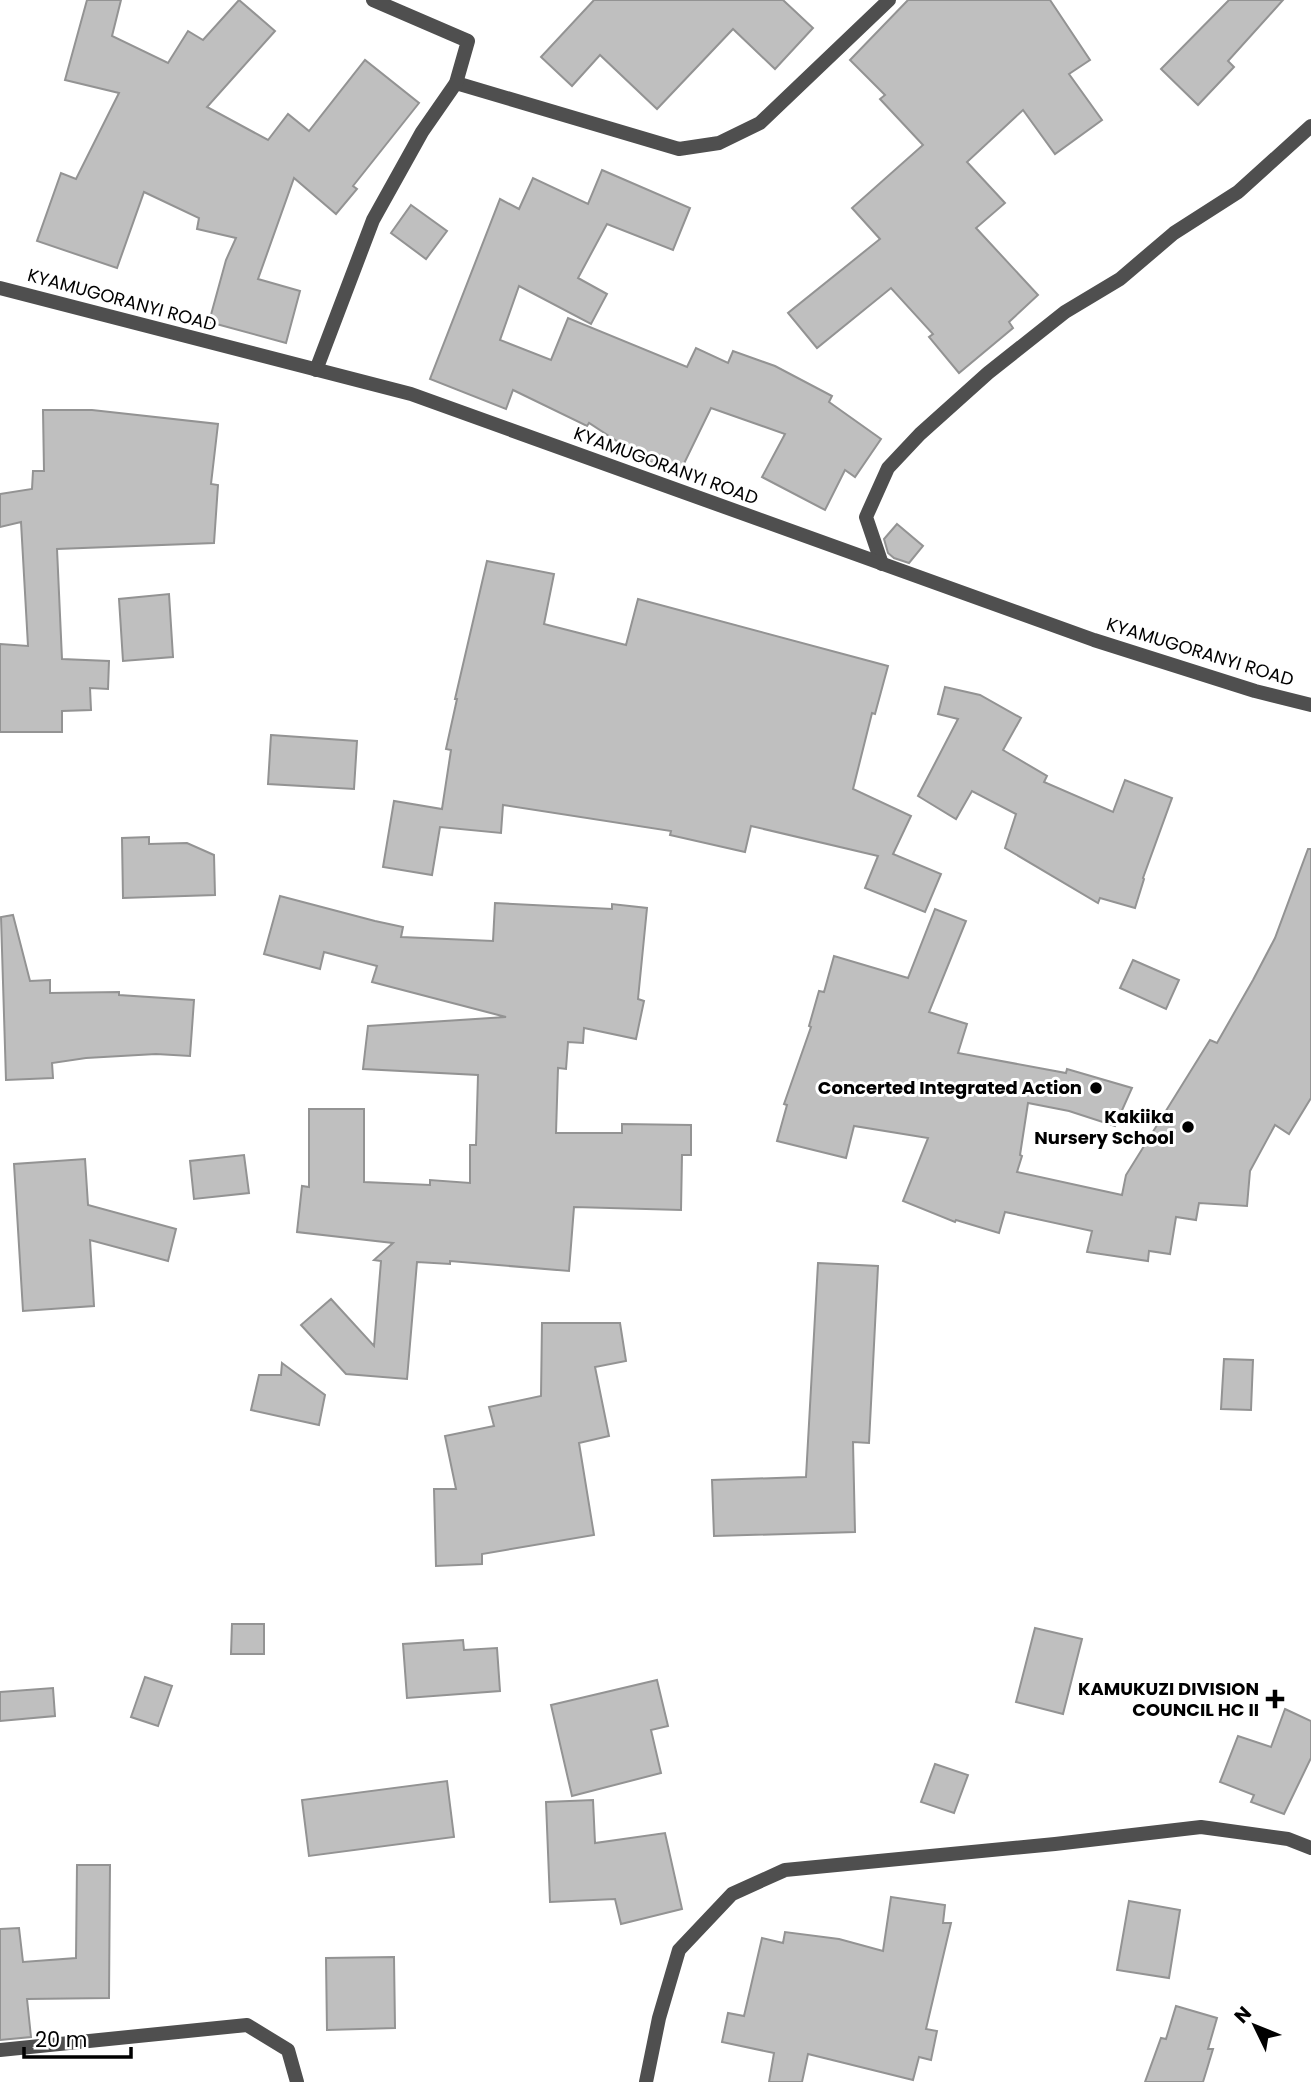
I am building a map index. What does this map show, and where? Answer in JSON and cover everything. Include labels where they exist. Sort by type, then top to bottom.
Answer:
[{"type":"street","points":[[316,370],[373,220],[422,132],[456,83],[468,41],[373,0]]},
{"type":"street","points":[[456,83],[679,149],[719,143],[760,123],[889,0]]},
{"type":"street","points":[[882,565],[866,517],[888,468],[919,434],[988,373],[1065,312],[1120,279],[1174,233],[1238,192],[1311,126]]},
{"type":"street","name":"KYAMUGORANYI ROAD","points":[[0,288],[411,394],[1094,640],[1255,691],[1311,705]]},
{"type":"street","points":[[646,2082],[659,2018],[679,1950],[732,1894],[785,1870],[1201,1827],[1288,1839],[1311,1849]]},
{"type":"street","points":[[0,2050],[247,2025],[288,2050],[297,2082]]},
{"type":"building","points":[[87,0],[121,0],[112,36],[168,63],[188,31],[203,40],[239,0],[275,31],[207,107],[268,140],[288,114],[309,131],[365,60],[419,103],[353,186],[357,189],[336,214],[294,178],[258,279],[300,291],[286,343],[209,322],[226,260],[236,238],[197,229],[199,218],[144,192],[117,268],[37,241],[61,173],[76,179],[119,93],[65,80]]},
{"type":"building","points":[[594,0],[783,0],[813,28],[775,69],[733,29],[657,109],[600,55],[572,86],[541,57]]},
{"type":"building","points":[[908,0],[1050,0],[1090,60],[1069,74],[1102,120],[1055,154],[1023,110],[967,162],[1005,203],[976,228],[1038,295],[1009,322],[1013,328],[959,373],[929,337],[933,334],[891,288],[817,348],[788,313],[880,239],[852,208],[923,145],[880,99],[885,95],[850,60]]},
{"type":"building","points":[[1229,0],[1283,0],[1228,61],[1234,67],[1198,105],[1161,69]]},
{"type":"building","points":[[602,170],[690,208],[673,250],[607,224],[578,278],[607,294],[591,324],[519,286],[500,340],[551,360],[568,318],[687,367],[696,348],[728,363],[733,351],[775,366],[832,396],[829,402],[881,439],[855,477],[845,470],[825,510],[762,477],[785,434],[711,408],[678,476],[641,457],[589,423],[587,426],[513,390],[506,409],[430,379],[500,199],[519,209],[533,178],[588,204]]},
{"type":"building","points":[[411,205],[447,231],[426,259],[391,233]]},
{"type":"building","points":[[43,410],[92,410],[218,424],[211,484],[218,485],[214,543],[57,549],[62,659],[109,661],[108,689],[90,688],[91,710],[62,711],[62,732],[0,732],[0,644],[28,646],[21,522],[0,527],[0,494],[32,489],[33,471],[44,471]]},
{"type":"building","points":[[897,524],[923,546],[909,563],[888,553],[884,539]]},
{"type":"building","points":[[487,561],[554,574],[544,624],[626,645],[638,599],[888,666],[875,714],[872,713],[853,789],[911,816],[893,854],[941,874],[925,912],[865,888],[878,856],[751,826],[745,852],[670,835],[671,831],[503,805],[501,833],[440,827],[432,875],[383,867],[394,801],[442,809],[451,750],[446,749],[455,699]]},
{"type":"building","points":[[169,594],[173,657],[123,661],[119,599]]},
{"type":"building","points":[[945,687],[980,695],[1021,718],[1003,750],[1047,776],[1044,782],[1113,812],[1125,780],[1172,798],[1135,908],[1100,898],[1098,903],[1005,848],[1016,814],[972,791],[956,819],[918,796],[958,719],[938,714]]},
{"type":"building","points":[[271,735],[357,741],[354,789],[268,784]]},
{"type":"building","points":[[149,837],[149,844],[187,843],[214,855],[215,895],[123,898],[122,838]]},
{"type":"building","points":[[1308,849],[1311,849],[1311,1098],[1289,1134],[1275,1125],[1250,1171],[1247,1206],[1199,1203],[1196,1220],[1176,1217],[1170,1254],[1149,1251],[1148,1261],[1087,1252],[1092,1231],[1005,1212],[999,1233],[956,1220],[955,1222],[903,1201],[928,1138],[854,1126],[846,1158],[777,1141],[787,1105],[784,1104],[811,1027],[809,1026],[819,991],[824,992],[834,956],[908,978],[935,909],[966,921],[929,1012],[967,1024],[958,1053],[1066,1073],[1067,1069],[1132,1088],[1115,1126],[1069,1111],[1028,1103],[1022,1156],[1017,1172],[1122,1195],[1126,1175],[1210,1040],[1217,1043],[1253,980],[1275,938]]},
{"type":"building","points":[[280,896],[403,927],[401,937],[493,941],[495,903],[612,909],[612,904],[647,908],[638,999],[644,1001],[636,1039],[584,1028],[583,1043],[568,1042],[566,1069],[558,1068],[556,1133],[622,1133],[622,1124],[691,1125],[691,1155],[682,1155],[681,1210],[574,1207],[569,1271],[450,1261],[450,1264],[417,1262],[407,1379],[346,1374],[301,1325],[331,1299],[374,1346],[381,1261],[374,1260],[393,1243],[297,1232],[302,1186],[309,1187],[309,1109],[364,1109],[364,1182],[430,1185],[430,1180],[470,1183],[470,1145],[476,1145],[478,1075],[363,1069],[368,1026],[506,1017],[372,982],[377,966],[324,952],[320,969],[264,954]]},
{"type":"building","points":[[13,915],[30,981],[50,980],[50,993],[119,992],[119,995],[194,1000],[190,1056],[156,1054],[86,1058],[52,1063],[53,1078],[6,1080],[1,917]]},
{"type":"building","points":[[1133,960],[1179,980],[1166,1009],[1120,988]]},
{"type":"building","points":[[244,1155],[249,1193],[194,1199],[190,1161]]},
{"type":"building","points":[[85,1159],[88,1205],[176,1229],[168,1261],[90,1240],[94,1306],[23,1311],[14,1164]]},
{"type":"building","points":[[818,1263],[878,1266],[869,1443],[853,1442],[855,1532],[714,1536],[712,1480],[806,1477]]},
{"type":"building","points":[[542,1323],[620,1323],[626,1361],[595,1367],[609,1436],[579,1443],[594,1535],[482,1554],[482,1564],[436,1566],[434,1489],[456,1489],[445,1436],[494,1426],[489,1407],[541,1396]]},
{"type":"building","points":[[1224,1359],[1253,1360],[1251,1410],[1221,1409]]},
{"type":"building","points":[[282,1363],[325,1395],[319,1425],[251,1410],[259,1375],[281,1375]]},
{"type":"building","points":[[232,1624],[264,1624],[264,1654],[231,1654]]},
{"type":"building","points":[[1035,1628],[1082,1639],[1063,1714],[1016,1702]]},
{"type":"building","points":[[463,1640],[464,1650],[497,1648],[500,1691],[407,1698],[403,1644]]},
{"type":"building","points":[[145,1677],[172,1686],[158,1726],[131,1717]]},
{"type":"building","points":[[657,1680],[668,1726],[651,1730],[661,1773],[572,1796],[551,1705]]},
{"type":"building","points":[[53,1688],[55,1716],[0,1721],[0,1692]]},
{"type":"building","points":[[1285,1709],[1311,1721],[1311,1758],[1284,1814],[1251,1802],[1254,1795],[1220,1782],[1238,1736],[1271,1747]]},
{"type":"building","points":[[935,1764],[968,1775],[954,1813],[921,1802]]},
{"type":"building","points":[[447,1781],[454,1837],[309,1856],[302,1800]]},
{"type":"building","points":[[593,1800],[595,1843],[665,1833],[682,1909],[621,1924],[615,1899],[550,1902],[546,1802]]},
{"type":"building","points":[[77,1865],[110,1865],[109,1998],[27,1999],[31,2037],[0,2040],[0,1929],[19,1928],[23,1962],[76,1958]]},
{"type":"building","points":[[891,1897],[945,1905],[943,1923],[951,1923],[926,2029],[937,2031],[931,2060],[919,2057],[913,2080],[808,2054],[802,2082],[769,2082],[774,2053],[722,2042],[728,2013],[744,2016],[762,1938],[783,1943],[785,1932],[839,1939],[883,1951]]},
{"type":"building","points":[[1129,1901],[1180,1910],[1169,1978],[1117,1970]]},
{"type":"building","points":[[394,1957],[395,2028],[327,2030],[326,1958]]},
{"type":"building","points":[[1176,2006],[1217,2018],[1208,2049],[1213,2049],[1203,2082],[1145,2082],[1161,2038],[1166,2039]]},
{"type":"place","name":"Concerted Integrated Action","points":[[1096,1088]]},
{"type":"place","name":"Kakiika Nursery School","points":[[1188,1127]]},
{"type":"place","name":"KAMUKUZI DIVISION COUNCIL HC II","points":[[1275,1699]]}]
